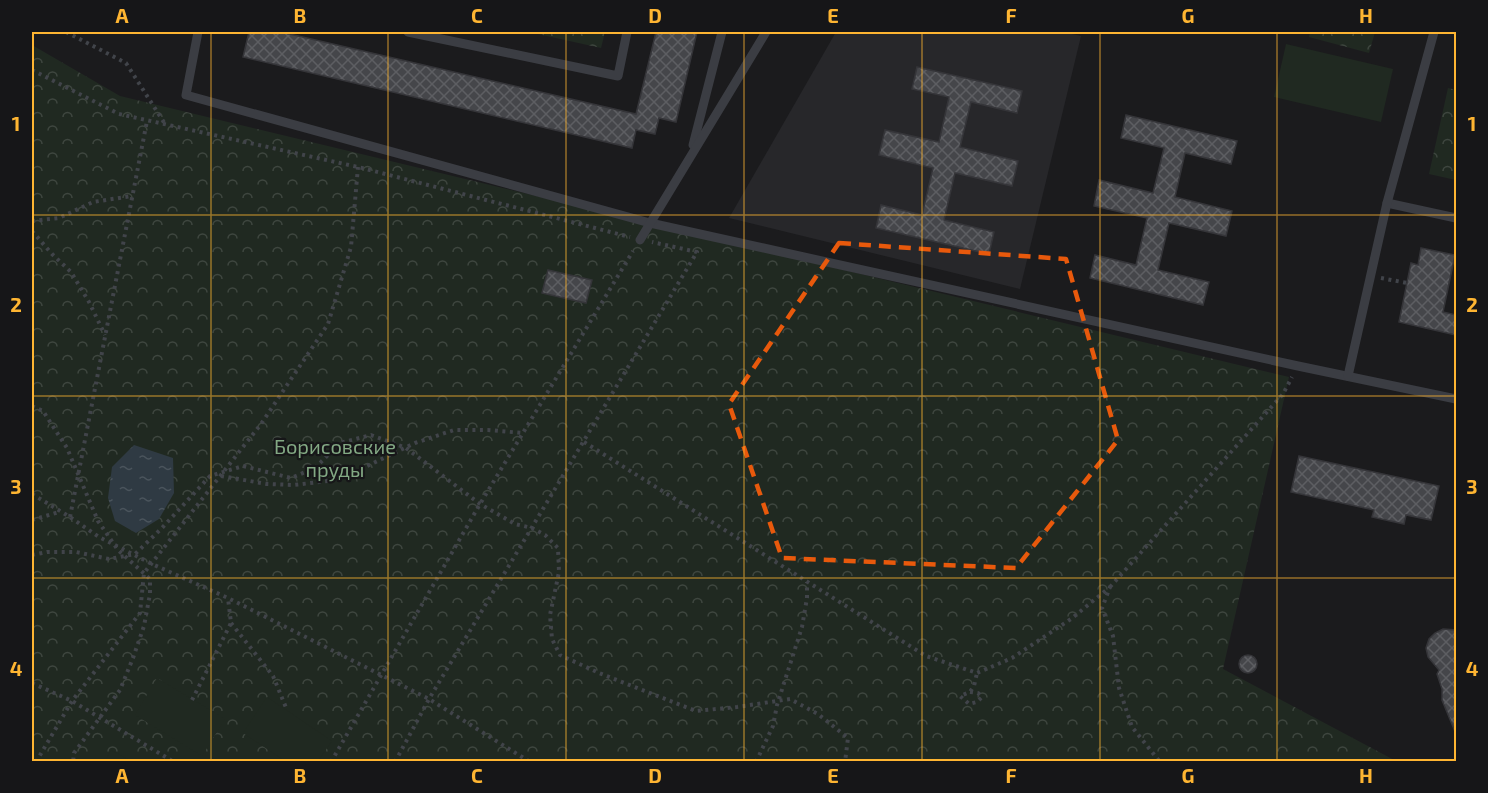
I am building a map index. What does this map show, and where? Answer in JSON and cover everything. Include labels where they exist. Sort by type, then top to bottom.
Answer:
[{"type":"lane","points":[[198,32],[186,95],[650,223],[1456,399]]},
{"type":"lane","points":[[408,32],[618,76],[627,32]]},
{"type":"lane","points":[[690,156],[722,32]]},
{"type":"lane","points":[[640,240],[766,32]]},
{"type":"lane","points":[[1348,376],[1387,203],[1434,32]]},
{"type":"lane","points":[[1387,203],[1456,218]]},
{"type":"path","points":[[66,32],[126,63],[166,125]]},
{"type":"path","points":[[32,70],[119,114],[358,166],[640,240],[697,252],[429,699],[394,762]]},
{"type":"path","points":[[70,517],[147,121]]},
{"type":"path","points":[[36,762],[72,701],[140,613],[144,573],[261,424],[328,324],[351,247],[358,166]]},
{"type":"path","points":[[32,221],[59,218],[93,202],[132,196]]},
{"type":"path","points":[[32,231],[71,272],[106,336]]},
{"type":"path","points":[[331,762],[480,504],[640,240]]},
{"type":"path","points":[[1370,276],[1407,283]]},
{"type":"path","points":[[584,441],[926,656],[977,673],[1012,658],[1071,619],[1110,586],[1283,394],[1298,366]]},
{"type":"path","points":[[32,406],[43,411],[67,448],[98,521],[115,545],[150,579],[150,594],[144,626],[120,690],[74,753],[74,762]]},
{"type":"path","points":[[220,476],[285,485],[328,481],[454,430],[523,433]]},
{"type":"path","points":[[32,555],[47,552],[76,552],[109,559],[135,554],[210,476],[243,466],[291,478],[315,468],[340,443],[371,435],[406,448],[480,504],[515,524],[532,528],[545,535],[558,548],[559,572],[550,615],[552,639],[560,655],[696,711],[790,699],[818,714],[848,738],[845,762]]},
{"type":"path","points":[[32,494],[99,537],[228,598],[429,699],[530,762]]},
{"type":"path","points":[[32,520],[60,512]]},
{"type":"path","points":[[756,762],[773,726],[778,701],[802,627],[807,582]]},
{"type":"path","points":[[1110,586],[1102,608],[1113,636],[1119,688],[1132,727],[1160,762]]},
{"type":"path","points":[[228,598],[231,623],[273,676],[287,710]]},
{"type":"path","points":[[192,700],[231,623]]},
{"type":"path","points":[[970,692],[978,693],[982,697],[969,704],[960,696],[970,692],[977,673]]},
{"type":"path","points":[[32,684],[72,701],[174,762]]},
{"type":"highlighted area","points":[[839,243],[1066,259],[1118,440],[1016,568],[782,558],[729,404]]},
{"type":"shaded area","points":[[836,32],[1064,32],[1081,36],[1020,289],[729,218]]},
{"type":"green space","points":[[529,32],[605,32],[601,48]]},
{"type":"green space","points":[[1310,32],[1375,32],[1369,53],[1309,37]]},
{"type":"green space","points":[[1286,44],[1393,69],[1381,122],[1274,97]]},
{"type":"green space","name":"Борисовские пруды","points":[[32,45],[120,96],[1289,377],[1223,669],[1396,761],[32,761]]},
{"type":"green space","points":[[1448,88],[1456,90],[1456,180],[1429,174]]},
{"type":"green space","points":[[157,678],[225,719],[202,756],[135,715]]},
{"type":"green space","points":[[267,697],[332,741],[318,761],[285,761],[243,733]]},
{"type":"green space","points":[[111,750],[131,761],[105,761]]},
{"type":"water","points":[[134,445],[173,458],[174,493],[159,519],[136,533],[115,521],[108,498],[112,467]]},
{"type":"building","points":[[249,32],[281,32],[636,114],[656,32],[697,32],[676,122],[659,118],[655,134],[636,130],[632,148],[243,57]]},
{"type":"building","points":[[917,67],[1022,91],[1017,113],[971,102],[960,147],[1018,161],[1012,186],[955,173],[944,220],[994,232],[989,254],[876,228],[881,205],[922,215],[933,168],[879,155],[885,130],[939,142],[949,97],[912,89]]},
{"type":"building","points":[[1126,115],[1237,141],[1231,164],[1185,153],[1175,197],[1232,211],[1226,236],[1169,223],[1158,270],[1209,282],[1203,305],[1090,278],[1095,255],[1136,265],[1147,218],[1094,206],[1099,180],[1153,193],[1164,148],[1121,138]]},
{"type":"building","points":[[1421,248],[1455,255],[1443,312],[1456,315],[1456,335],[1399,322],[1411,263],[1418,265]]},
{"type":"building","points":[[548,270],[592,280],[586,303],[542,293]]},
{"type":"building","points":[[1299,456],[1439,486],[1431,520],[1406,515],[1404,524],[1372,517],[1374,510],[1291,492]]},
{"type":"building","points":[[1443,629],[1456,630],[1456,734],[1442,700],[1442,689],[1437,674],[1439,670],[1428,657],[1426,648],[1429,639]]},
{"type":"building","points":[[1248,655],[1254,658],[1257,664],[1254,670],[1248,673],[1242,670],[1239,664],[1242,658]]}]
